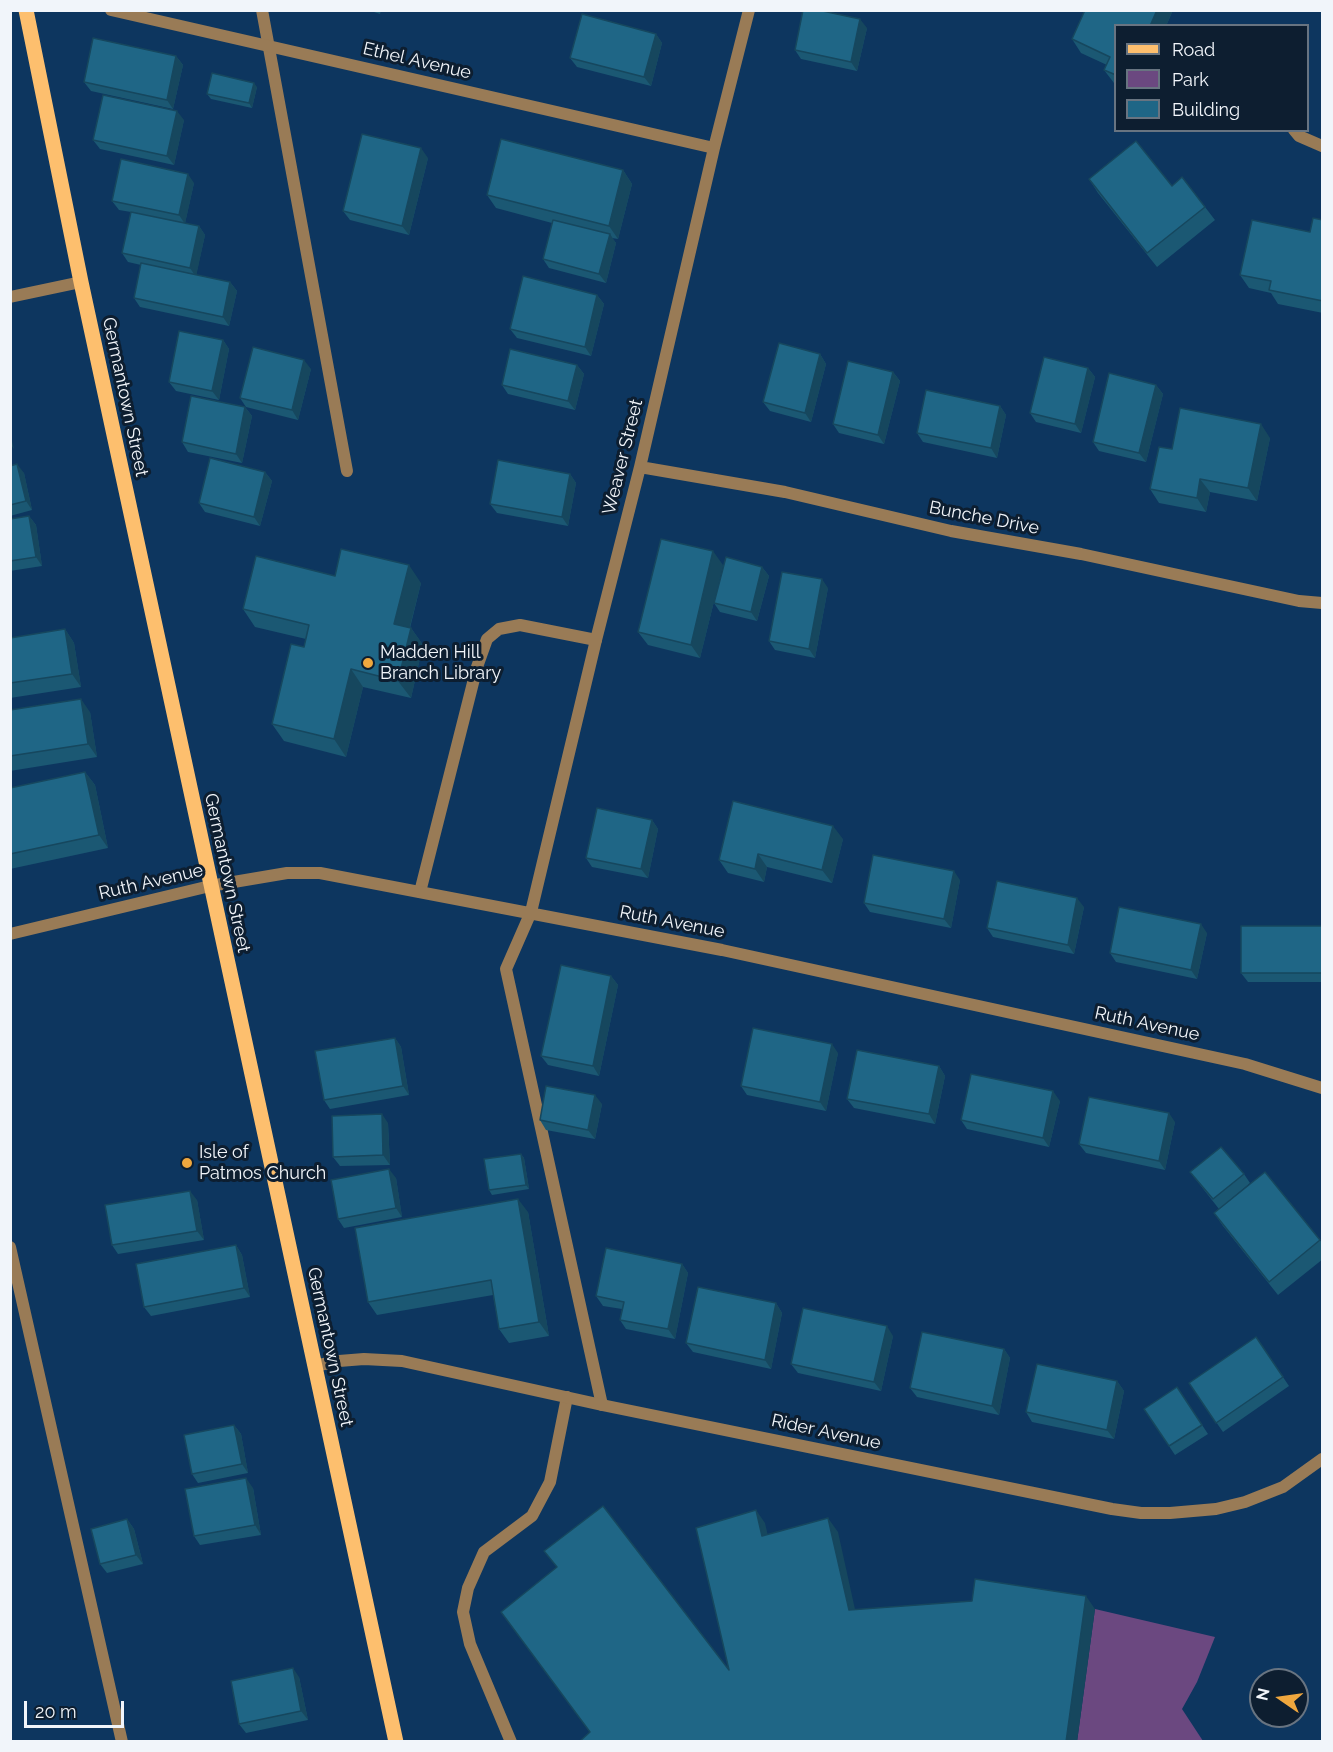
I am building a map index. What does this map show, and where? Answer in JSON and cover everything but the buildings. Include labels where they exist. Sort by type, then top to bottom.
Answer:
[{"type":"main road","name":"Germantown Street","points":[[26,10],[81,282],[210,886],[396,1742]]},
{"type":"street","name":"Ethel Avenue","points":[[111,10],[714,148]]},
{"type":"street","points":[[262,10],[347,471]]},
{"type":"street","name":"Weaver Street","points":[[602,1405],[506,969],[531,912],[749,10]]},
{"type":"street","points":[[1296,132],[1299,136],[1323,146]]},
{"type":"street","points":[[10,297],[81,282]]},
{"type":"street","name":"Bunche Drive","points":[[639,467],[785,492],[951,531],[1081,554],[1299,601],[1323,603]]},
{"type":"street","points":[[420,892],[477,667],[487,639],[499,629],[520,625],[596,640]]},
{"type":"street","name":"Ruth Avenue","points":[[10,934],[210,886],[287,873],[320,873],[722,950],[1245,1064],[1317,1086]]},
{"type":"street","points":[[1317,1086],[1323,1076]]},
{"type":"street","points":[[10,1247],[122,1742]]},
{"type":"street","name":"Rider Avenue","points":[[314,1366],[364,1359],[402,1361],[602,1405],[1112,1509],[1141,1512],[1170,1514],[1216,1509],[1245,1502],[1283,1487],[1323,1459]]},
{"type":"street","points":[[511,1742],[470,1644],[463,1612],[468,1588],[484,1552],[532,1516],[550,1482],[567,1397]]},
{"type":"green space","points":[[1095,1609],[1215,1637],[1197,1682],[1182,1709],[1203,1741],[1077,1742]]},
{"type":"place","name":"Madden Hill Branch Library","points":[[368,663]]},
{"type":"place","name":"Isle of Patmos Church","points":[[187,1163]]}]
